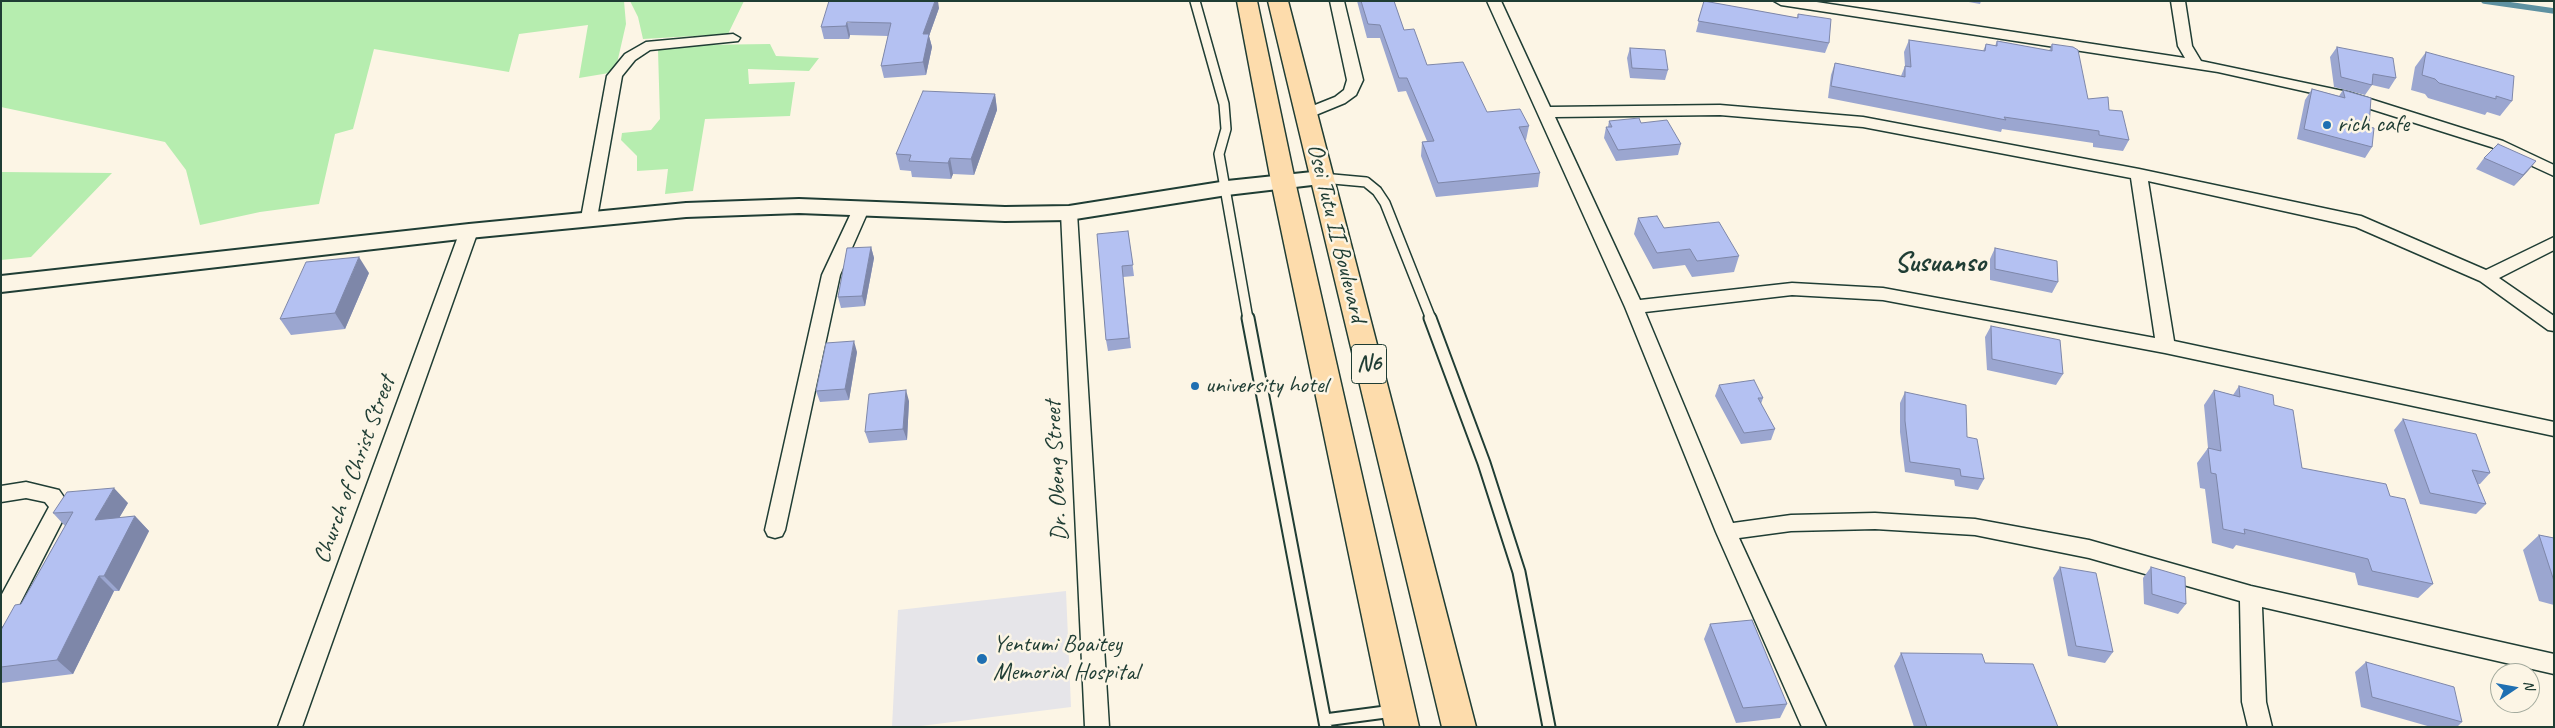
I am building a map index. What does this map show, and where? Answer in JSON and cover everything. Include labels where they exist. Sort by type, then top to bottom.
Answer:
[{"type":"highway","name":"Osei Tutu II Boulevard","points":[[1247,1],[1283,181],[1400,718]]},
{"type":"highway","name":"Osei Tutu II Boulevard","points":[[1279,2],[1459,727]]},
{"type":"street","points":[[1306,114],[1340,100],[1351,92],[1355,80],[1337,1]]},
{"type":"street","points":[[1494,1],[1634,307],[1726,532],[1814,727]]},
{"type":"street","points":[[1781,1],[2196,65],[2343,95],[2496,144],[2554,170]]},
{"type":"street","points":[[2178,1],[2180,26],[2185,46],[2196,65]]},
{"type":"street","points":[[589,218],[615,76],[630,57],[646,46],[733,38]]},
{"type":"street","points":[[1544,112],[1720,110],[1845,120],[2140,174],[2361,222],[2486,277],[2554,325]]},
{"type":"street","points":[[2140,174],[2165,346]]},
{"type":"street","points":[[1,284],[589,218],[734,207],[799,206],[1005,214],[1069,212],[1227,188],[1322,178]]},
{"type":"street","points":[[775,530],[831,275],[860,209]]},
{"type":"street","name":"Dr. Obeng Street","points":[[1069,212],[1097,727]]},
{"type":"street","name":"Church of Christ Street","points":[[290,727],[469,231]]},
{"type":"street","points":[[2486,277],[2554,243]]},
{"type":"street","points":[[1634,307],[1792,289],[1883,294],[2165,346],[2554,430]]},
{"type":"street","points":[[1,494],[26,490],[52,496],[60,506],[1,618]]},
{"type":"street","points":[[1726,532],[1791,523],[1876,521],[1975,527],[2089,549],[2251,595],[2554,664]]},
{"type":"street","points":[[2251,595],[2254,702],[2260,727]]},
{"type":"lane","points":[[1195,1],[1224,104],[1226,128],[1220,154],[1227,188],[1239,272],[1326,723],[1400,718]]},
{"type":"lane","points":[[1322,178],[1366,182],[1377,191],[1385,204],[1451,370],[1484,463],[1519,572],[1549,727]]},
{"type":"shaded area","name":"Yentumi Boaitey Memorial Hospital","points":[[1066,591],[1071,707],[913,727],[892,727],[898,610]]},
{"type":"green space","points":[[1,1],[624,1],[626,24],[615,72],[579,78],[588,25],[519,34],[509,72],[374,49],[353,129],[335,134],[319,204],[260,212],[200,225],[186,170],[165,142],[1,107]]},
{"type":"green space","points":[[630,1],[744,1],[728,34],[643,39],[638,17]]},
{"type":"green space","points":[[770,44],[776,56],[819,58],[809,71],[748,69],[749,84],[795,82],[790,116],[705,119],[693,191],[665,194],[668,169],[637,171],[637,156],[621,140],[622,133],[651,130],[660,119],[658,50],[697,45]]},
{"type":"green space","points":[[1,172],[112,173],[31,257],[1,260]]},
{"type":"building","points":[[829,1],[935,1],[923,34],[929,34],[923,62],[881,66],[891,23],[847,22],[846,26],[821,27]]},
{"type":"building","points":[[1361,1],[1394,1],[1404,30],[1414,29],[1427,65],[1463,62],[1487,112],[1520,109],[1529,126],[1519,127],[1540,173],[1438,183],[1422,142],[1434,141],[1407,78],[1399,78],[1380,25],[1368,24]]},
{"type":"building","points":[[1704,1],[1798,18],[1798,14],[1831,19],[1829,43],[1698,21]]},
{"type":"building","points":[[1909,40],[1985,51],[1986,44],[1997,46],[1997,41],[2052,51],[2052,44],[2073,47],[2078,50],[2088,99],[2108,97],[2109,110],[2122,111],[2129,140],[2099,135],[2099,131],[2004,117],[2006,120],[1831,86],[1835,63],[1905,77],[1905,66],[1911,67]]},
{"type":"building","points":[[2337,47],[2393,58],[2396,78],[2373,74],[2372,85],[2341,77]]},
{"type":"building","points":[[1630,48],[1665,50],[1668,70],[1632,68]]},
{"type":"building","points":[[2426,52],[2514,76],[2512,101],[2496,96],[2496,99],[2439,83],[2435,79],[2422,75]]},
{"type":"building","points":[[2312,89],[2345,98],[2343,90],[2371,98],[2369,127],[2374,128],[2372,147],[2304,129]]},
{"type":"building","points":[[923,91],[995,94],[971,159],[950,158],[948,163],[909,161],[911,155],[896,154]]},
{"type":"building","points":[[1639,118],[1641,123],[1667,120],[1681,144],[1618,150],[1606,127],[1612,127],[1609,121]]},
{"type":"building","points":[[2498,144],[2536,161],[2523,175],[2484,158]]},
{"type":"building","points":[[1657,216],[1664,228],[1719,222],[1739,256],[1697,261],[1690,249],[1657,253],[1638,218]]},
{"type":"building","points":[[1128,231],[1133,265],[1122,266],[1129,338],[1106,340],[1097,234]]},
{"type":"building","points":[[871,247],[862,296],[838,297],[847,248]]},
{"type":"building","points":[[1995,248],[2057,261],[2058,282],[1995,269]]},
{"type":"building","points":[[359,257],[335,313],[280,319],[306,262]]},
{"type":"building","points":[[1991,326],[2060,340],[2063,374],[1992,359]]},
{"type":"building","points":[[854,341],[845,389],[816,391],[826,343]]},
{"type":"building","points":[[1754,380],[1763,398],[1758,398],[1775,429],[1744,433],[1719,385]]},
{"type":"building","points":[[2239,386],[2273,395],[2274,405],[2293,410],[2302,468],[2386,484],[2390,496],[2405,499],[2433,584],[2372,571],[2368,559],[2244,529],[2245,534],[2223,529],[2216,474],[2211,473],[2208,448],[2221,451],[2214,390],[2240,397]]},
{"type":"building","points":[[906,390],[903,429],[865,432],[869,394]]},
{"type":"building","points":[[1905,392],[1966,405],[1967,437],[1977,439],[1984,479],[1961,476],[1960,469],[1910,462],[1905,421]]},
{"type":"building","points":[[2403,419],[2476,434],[2490,473],[2472,470],[2486,504],[2430,493]]},
{"type":"building","points":[[114,488],[95,520],[135,516],[104,576],[99,576],[57,660],[1,667],[1,630],[15,605],[21,604],[73,512],[53,513],[67,492]]},
{"type":"building","points":[[2539,535],[2554,538],[2554,581]]},
{"type":"building","points":[[2060,567],[2096,573],[2113,652],[2076,646]]},
{"type":"building","points":[[2151,567],[2185,577],[2186,604],[2152,594]]},
{"type":"building","points":[[1752,620],[1787,704],[1743,708],[1710,624]]},
{"type":"building","points":[[1901,653],[1982,654],[1985,663],[2033,664],[2058,727],[1927,727]]},
{"type":"building","points":[[2366,662],[2454,687],[2462,722],[2372,697]]},
{"type":"waterway","points":[[2484,1],[2554,11]]},
{"type":"place","name":"rich cafe","points":[[2327,125]]},
{"type":"place","name":"university hotel","points":[[1195,386]]},
{"type":"place","name":"Yentumi Boaitey Memorial Hospital","points":[[982,659]]},
{"type":"district","name":"Susuanso","points":[[1940,263]]}]
